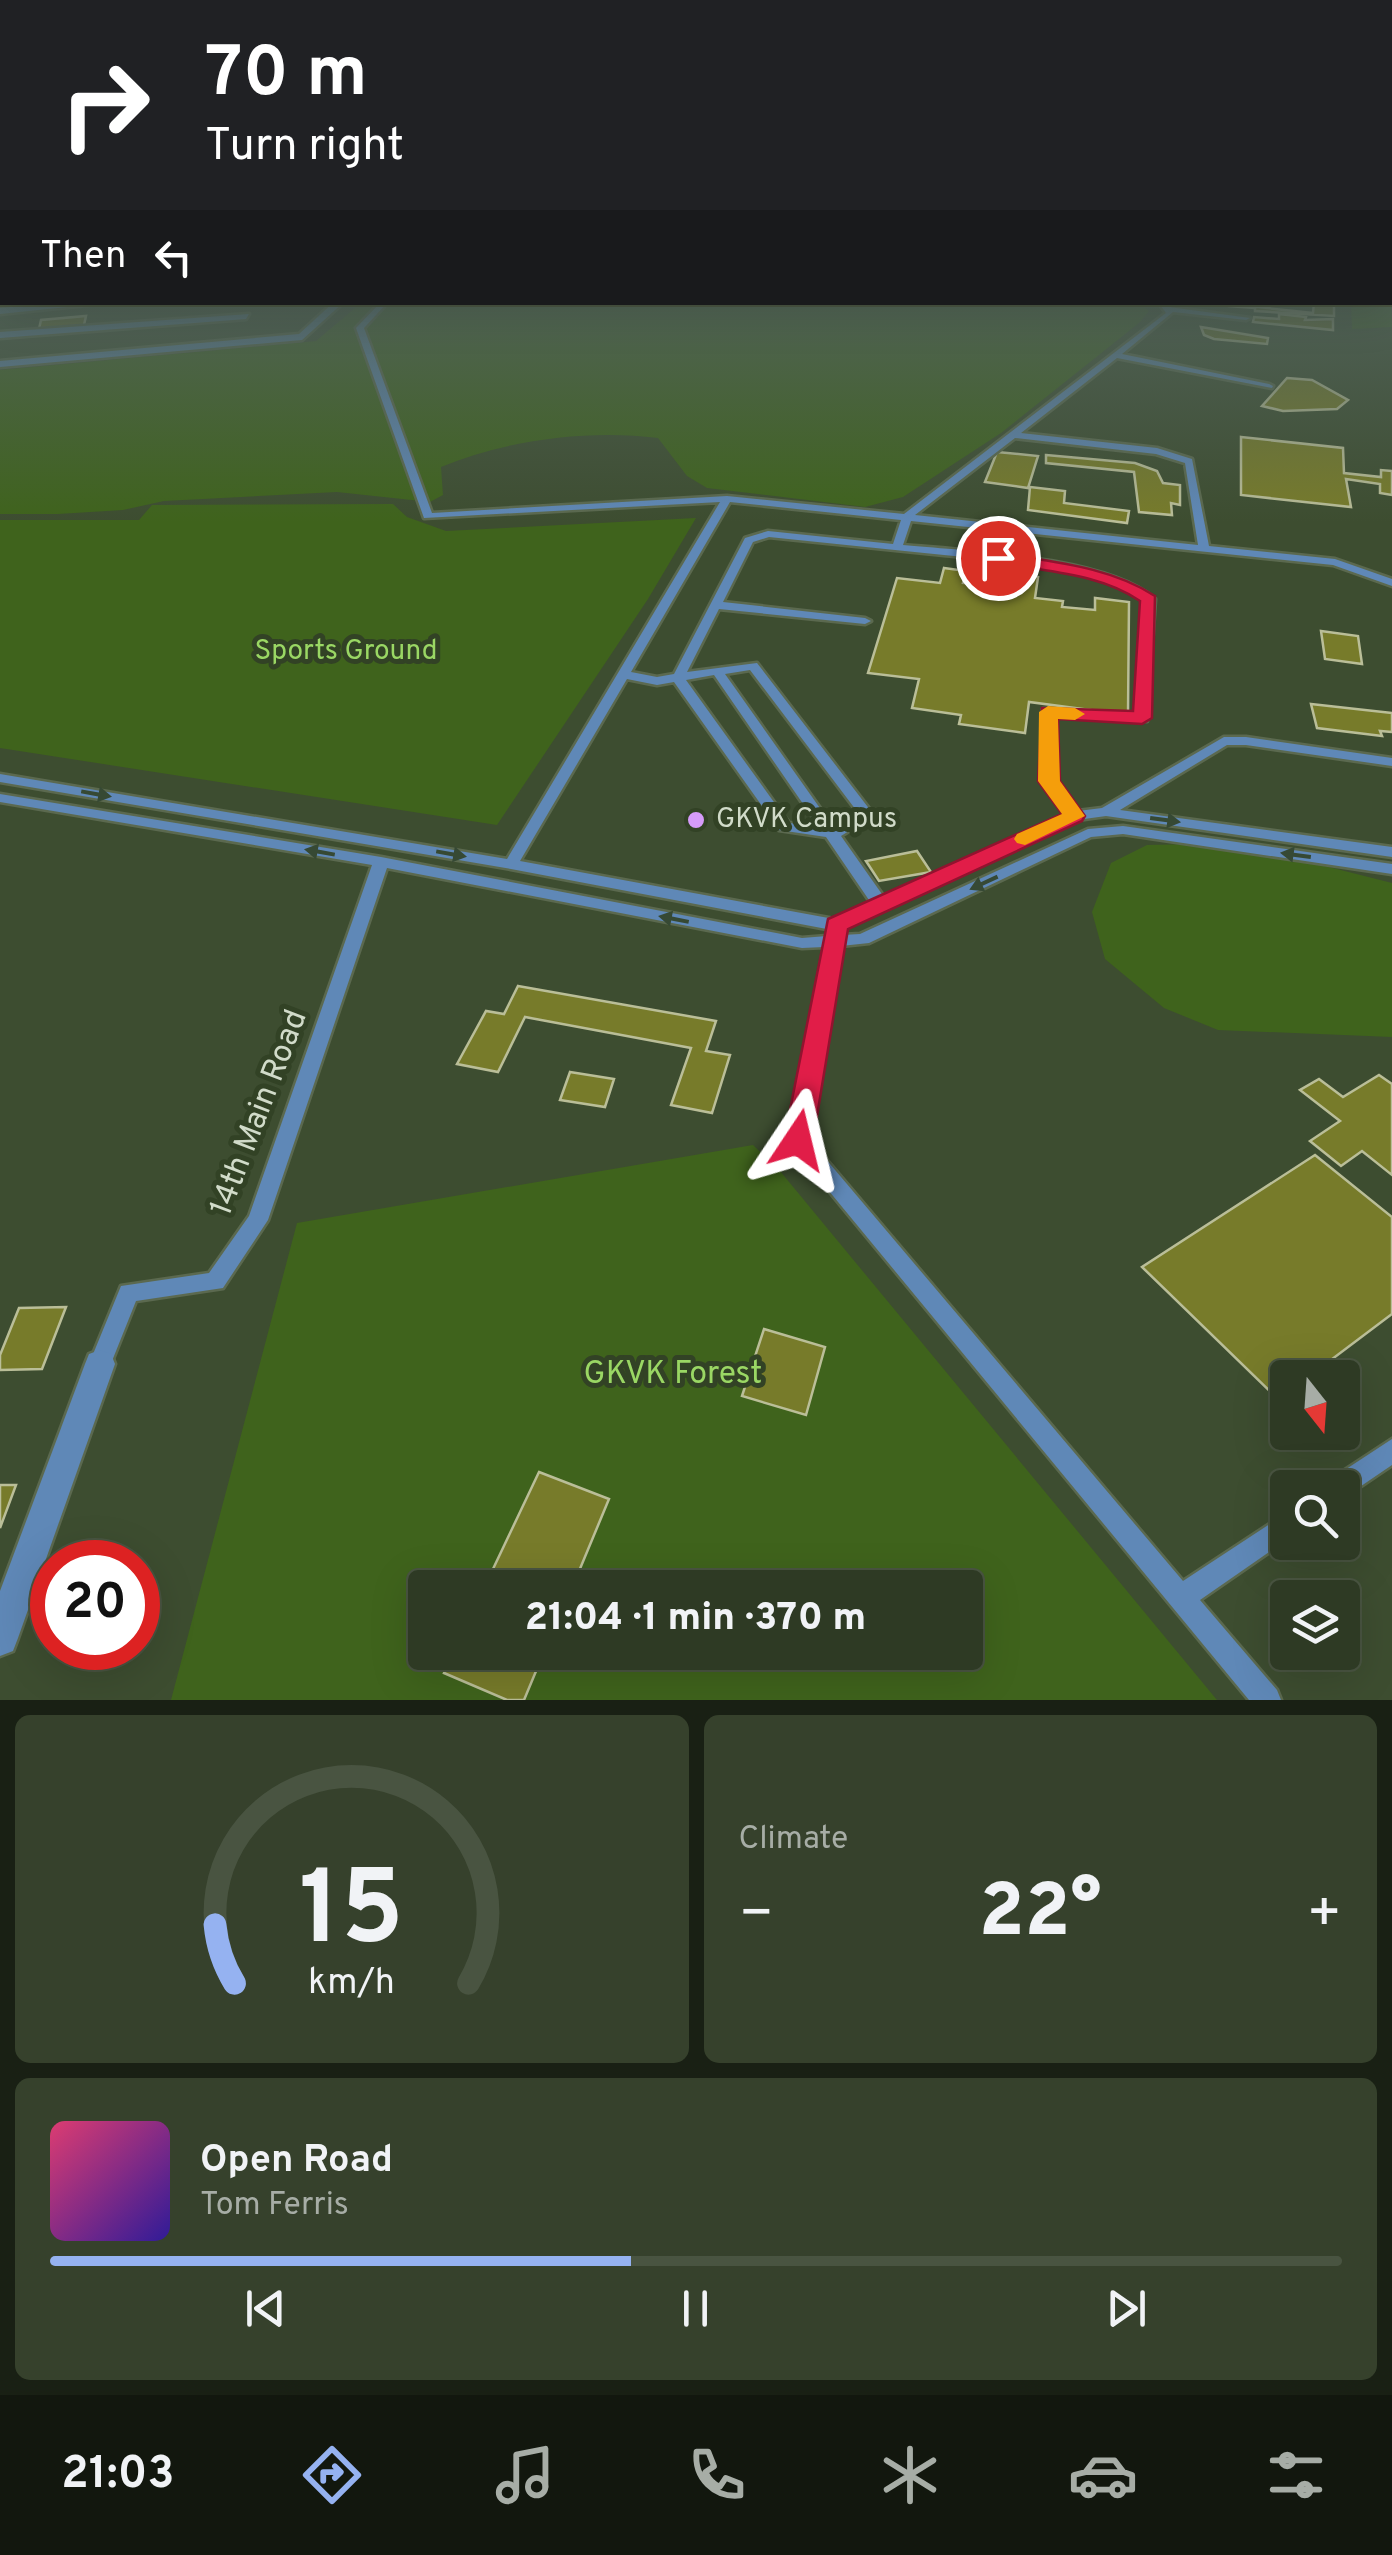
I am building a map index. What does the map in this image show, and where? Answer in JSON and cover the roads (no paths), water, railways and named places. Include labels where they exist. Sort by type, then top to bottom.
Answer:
[{"type":"street","points":[[0,1638],[100,1364]]},
{"type":"lane","points":[[373,363],[428,516],[727,498],[1334,562],[1392,583]]},
{"type":"lane","points":[[897,547],[908,517],[1102,363]]},
{"type":"lane","points":[[1155,363],[1268,386]]},
{"type":"lane","points":[[1012,434],[1157,451],[1190,461],[1204,548]]},
{"type":"lane","points":[[511,864],[727,498]]},
{"type":"lane","points":[[678,678],[749,540],[758,535],[1032,561],[1104,578],[1149,599],[1142,718],[1048,712],[1049,781],[1074,816]]},
{"type":"lane","points":[[715,605],[865,620]]},
{"type":"lane","points":[[623,674],[657,681],[753,666],[867,815],[834,834],[784,827],[678,678]]},
{"type":"lane","points":[[718,671],[881,904]]},
{"type":"lane","points":[[1106,812],[1224,741],[1392,762]]},
{"type":"lane","points":[[0,778],[511,864],[863,940],[1088,833],[1123,830],[1392,869]]},
{"type":"lane","points":[[0,798],[381,862],[802,943],[835,934],[881,904],[1074,816],[1106,812],[1392,852]]},
{"type":"lane","name":"14th Main Road","points":[[100,1364],[129,1293],[216,1281],[258,1220],[381,862]]},
{"type":"lane","points":[[835,934],[798,1140],[1268,1700]]},
{"type":"lane","points":[[1360,1474],[1392,1451]]},
{"type":"lane","points":[[1182,1597],[1270,1536]]},
{"type":"place","name":"GKVK Campus","points":[[696,820]]},
{"type":"park label","name":"Sports Ground","points":[[346,652]]},
{"type":"park label","name":"GKVK Forest","points":[[673,1375]]}]
